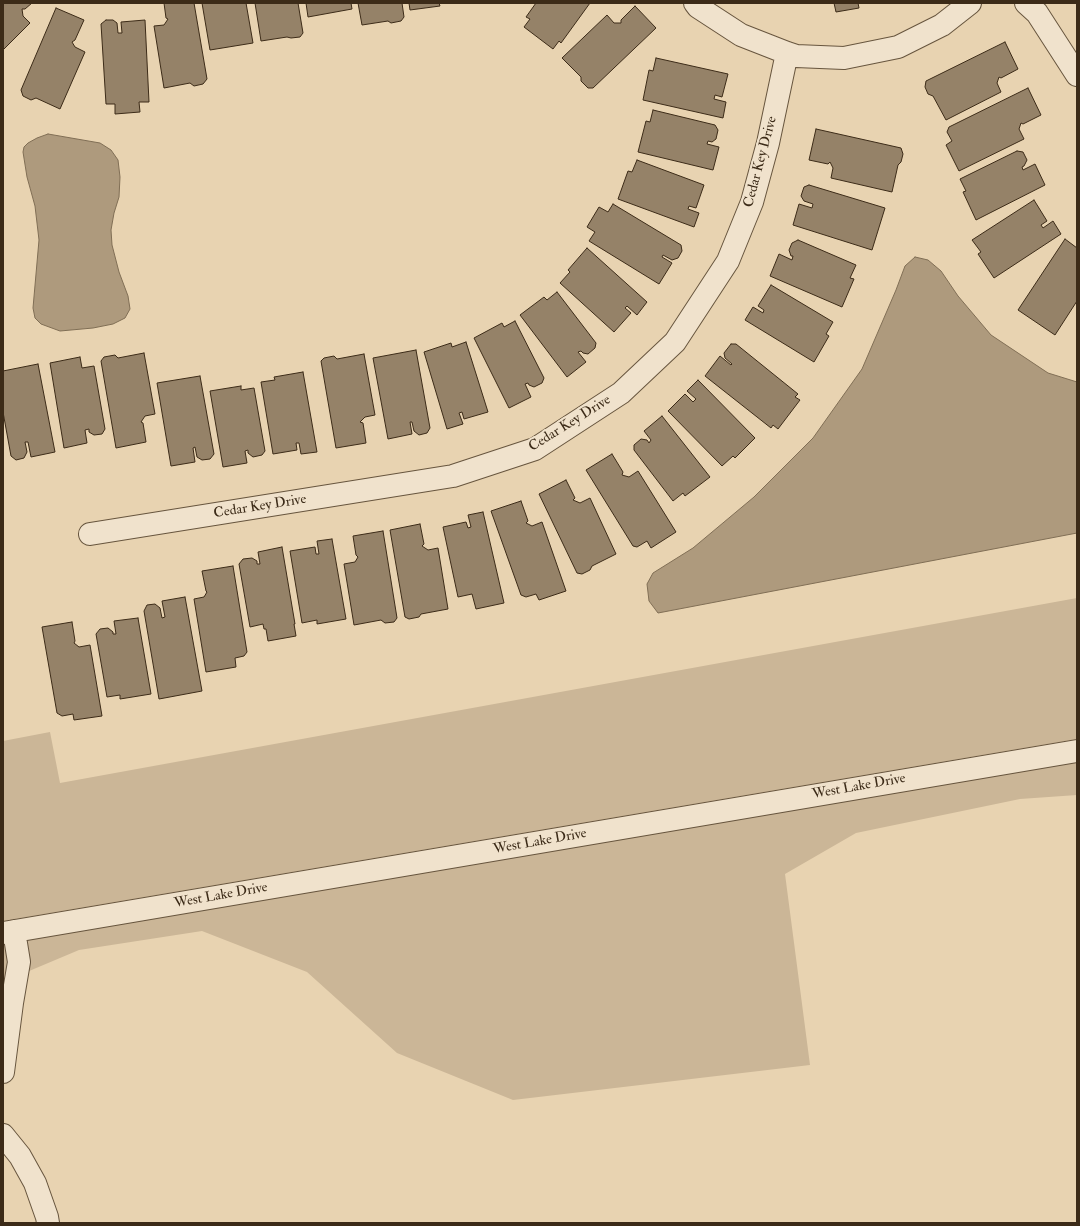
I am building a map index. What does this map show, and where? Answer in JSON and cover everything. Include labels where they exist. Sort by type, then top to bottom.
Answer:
[{"type":"street","points":[[694,3],[741,35],[787,53],[796,56],[844,58],[898,47],[942,25],[970,3]]},
{"type":"street","points":[[1026,3],[1037,13],[1077,75]]},
{"type":"street","name":"Cedar Key Drive","points":[[90,534],[453,476],[535,449],[621,393],[675,342],[728,261],[752,202],[768,143],[787,53]]},
{"type":"street","name":"West Lake Drive","points":[[8,932],[1077,750]]},
{"type":"street","points":[[3,1072],[19,962],[8,932]]},
{"type":"street","points":[[3,1135],[20,1156],[34,1183],[48,1223]]},
{"type":"shaded area","points":[[48,134],[100,143],[111,150],[118,160],[120,177],[119,197],[111,230],[112,245],[119,272],[128,296],[130,309],[125,318],[113,324],[93,328],[60,331],[41,324],[35,318],[33,308],[39,240],[35,206],[27,177],[23,152],[24,147],[28,143]]},
{"type":"shaded area","points":[[915,257],[928,260],[941,271],[958,296],[991,335],[1048,373],[1077,382],[1077,533],[658,613],[649,601],[647,584],[653,573],[693,548],[754,497],[813,438],[862,369],[905,266]]},
{"type":"shaded area","points":[[1077,598],[1077,739],[3,921],[3,741],[50,732],[60,783]]},
{"type":"shaded area","points":[[1077,762],[1077,795],[1020,799],[856,833],[785,874],[810,1065],[513,1100],[397,1053],[307,972],[202,931],[79,950],[3,982],[3,944]]},
{"type":"building","points":[[3,3],[32,3],[25,9],[22,9],[23,16],[30,23],[3,50]]},
{"type":"building","points":[[164,3],[194,3],[207,79],[203,84],[194,86],[190,83],[164,88],[154,26],[164,25],[168,19],[166,18]]},
{"type":"building","points":[[202,3],[246,3],[253,43],[210,50]]},
{"type":"building","points":[[255,3],[298,3],[303,33],[300,37],[287,37],[261,41]]},
{"type":"building","points":[[306,3],[351,3],[352,9],[308,17]]},
{"type":"building","points":[[358,3],[402,3],[404,17],[401,21],[391,23],[388,21],[362,25]]},
{"type":"building","points":[[409,3],[439,3],[440,6],[410,10]]},
{"type":"building","points":[[536,3],[590,3],[561,43],[559,41],[553,49],[524,27],[530,19],[526,17]]},
{"type":"building","points":[[834,3],[858,3],[859,8],[836,12]]},
{"type":"building","points":[[635,6],[656,28],[593,88],[588,88],[581,81],[581,77],[562,58],[607,15],[614,23],[621,23],[621,20]]},
{"type":"building","points":[[56,8],[84,20],[75,40],[72,42],[75,47],[85,52],[60,109],[36,98],[31,100],[23,96],[21,90]]},
{"type":"building","points":[[106,20],[113,20],[117,23],[118,33],[122,33],[121,22],[145,20],[149,102],[139,102],[140,112],[115,114],[115,104],[106,104],[101,24]]},
{"type":"building","points":[[1005,42],[1018,69],[1001,78],[999,77],[997,83],[1001,92],[946,120],[933,96],[928,94],[925,87],[926,81]]},
{"type":"building","points":[[656,58],[728,74],[722,97],[715,95],[714,99],[726,102],[723,118],[643,100],[649,70],[653,71]]},
{"type":"building","points":[[1028,88],[1041,115],[1023,124],[1021,123],[1019,129],[1024,139],[959,171],[946,145],[952,141],[947,132],[949,127]]},
{"type":"building","points":[[653,110],[715,125],[718,130],[716,139],[712,142],[708,141],[707,144],[719,147],[713,170],[638,152],[646,121],[650,122]]},
{"type":"building","points":[[816,129],[901,148],[903,154],[901,162],[898,165],[892,192],[831,178],[833,168],[830,162],[828,164],[809,160]]},
{"type":"building","points":[[1017,151],[1023,152],[1027,160],[1022,167],[1023,170],[1035,164],[1045,185],[976,220],[963,192],[966,191],[960,179]]},
{"type":"building","points":[[637,160],[704,185],[696,208],[689,206],[688,209],[699,213],[694,227],[618,199],[628,171],[632,172]]},
{"type":"building","points":[[809,185],[885,208],[872,250],[793,225],[799,204],[812,208],[813,204],[804,201],[801,196],[804,187]]},
{"type":"building","points":[[1034,200],[1047,221],[1041,225],[1043,228],[1053,221],[1061,234],[994,278],[978,254],[981,252],[972,240]]},
{"type":"building","points":[[613,204],[681,245],[682,251],[678,258],[672,260],[663,255],[662,257],[672,263],[659,284],[589,241],[595,232],[587,227],[599,207],[608,212]]},
{"type":"building","points":[[1065,239],[1077,248],[1077,301],[1055,335],[1018,310]]},
{"type":"building","points":[[798,240],[856,265],[850,278],[854,279],[842,307],[770,276],[779,254],[792,260],[793,256],[791,256],[789,250],[792,243]]},
{"type":"building","points":[[587,248],[647,302],[637,315],[627,306],[625,308],[631,313],[614,332],[560,283],[570,272],[568,270]]},
{"type":"building","points":[[771,285],[833,322],[826,334],[829,336],[814,362],[745,320],[753,307],[763,313],[764,310],[758,306]]},
{"type":"building","points":[[557,292],[596,343],[595,348],[588,354],[581,351],[578,352],[586,362],[567,377],[520,315],[544,297],[547,300]]},
{"type":"building","points":[[515,321],[544,378],[542,383],[534,387],[528,383],[525,384],[531,397],[509,408],[474,338],[502,323],[504,327]]},
{"type":"building","points":[[466,342],[488,412],[464,419],[462,412],[459,413],[463,424],[447,429],[424,352],[451,343],[452,347]]},
{"type":"building","points":[[731,344],[736,344],[798,394],[795,397],[800,400],[778,429],[773,425],[771,428],[705,376],[720,356],[731,365],[732,364],[725,358],[724,353]]},
{"type":"building","points":[[416,350],[430,428],[427,433],[419,435],[414,431],[412,422],[410,422],[412,434],[388,439],[373,358]]},
{"type":"building","points":[[144,353],[155,414],[145,416],[141,422],[143,423],[146,442],[116,448],[101,361],[104,357],[115,355],[118,358]]},
{"type":"building","points":[[364,354],[375,415],[365,417],[360,422],[363,423],[366,443],[336,448],[321,361],[324,358],[334,356],[337,359]]},
{"type":"building","points":[[80,357],[82,368],[94,366],[105,429],[102,434],[94,435],[89,432],[89,429],[85,430],[87,443],[64,448],[50,363]]},
{"type":"building","points":[[38,364],[55,452],[31,457],[28,442],[25,442],[27,452],[24,458],[16,460],[11,456],[3,412],[3,371]]},
{"type":"building","points":[[303,372],[317,452],[301,454],[299,443],[296,443],[297,450],[273,454],[261,382],[275,380],[274,377]]},
{"type":"building","points":[[200,376],[214,454],[210,459],[202,460],[197,457],[195,447],[193,448],[195,462],[171,466],[157,383]]},
{"type":"building","points":[[698,380],[755,438],[735,458],[733,456],[722,466],[668,411],[685,394],[693,402],[696,399],[687,391]]},
{"type":"building","points":[[241,386],[241,390],[254,388],[265,451],[262,455],[253,457],[248,453],[248,450],[245,451],[247,463],[223,467],[210,391]]},
{"type":"building","points":[[662,416],[710,477],[685,496],[683,493],[673,501],[634,450],[634,445],[641,439],[647,440],[649,443],[651,440],[644,431]]},
{"type":"building","points":[[612,454],[623,472],[622,475],[629,477],[638,471],[676,532],[651,548],[647,541],[637,547],[633,546],[586,470]]},
{"type":"building","points":[[566,480],[575,498],[573,500],[580,503],[590,498],[616,554],[592,566],[590,570],[582,574],[577,573],[539,494]]},
{"type":"building","points":[[521,501],[528,521],[526,523],[532,526],[542,522],[566,591],[539,600],[536,594],[526,597],[521,595],[491,511]]},
{"type":"building","points":[[483,512],[504,603],[476,609],[472,594],[458,597],[443,527],[466,522],[468,528],[471,527],[468,515]]},
{"type":"building","points":[[420,524],[424,544],[422,546],[428,550],[438,548],[448,609],[421,614],[419,617],[409,619],[405,617],[390,530]]},
{"type":"building","points":[[383,531],[397,618],[394,622],[385,623],[381,620],[354,625],[344,564],[355,562],[358,557],[356,555],[353,536]]},
{"type":"building","points":[[332,539],[346,619],[317,624],[317,620],[302,623],[290,551],[315,547],[316,554],[319,554],[317,541]]},
{"type":"building","points":[[282,547],[296,636],[268,641],[266,629],[264,629],[263,624],[250,627],[239,564],[243,559],[252,558],[257,561],[257,564],[260,564],[258,552]]},
{"type":"building","points":[[233,566],[247,652],[244,656],[235,658],[236,667],[206,672],[194,599],[204,597],[207,592],[202,571]]},
{"type":"building","points":[[185,597],[202,691],[159,699],[144,611],[147,605],[155,604],[160,608],[162,618],[165,617],[162,601]]},
{"type":"building","points":[[138,618],[151,694],[120,699],[120,695],[107,697],[96,634],[100,629],[108,628],[113,632],[113,634],[116,634],[114,621]]},
{"type":"building","points":[[72,622],[74,643],[79,647],[90,645],[102,716],[74,720],[73,714],[62,716],[57,713],[42,627]]}]
